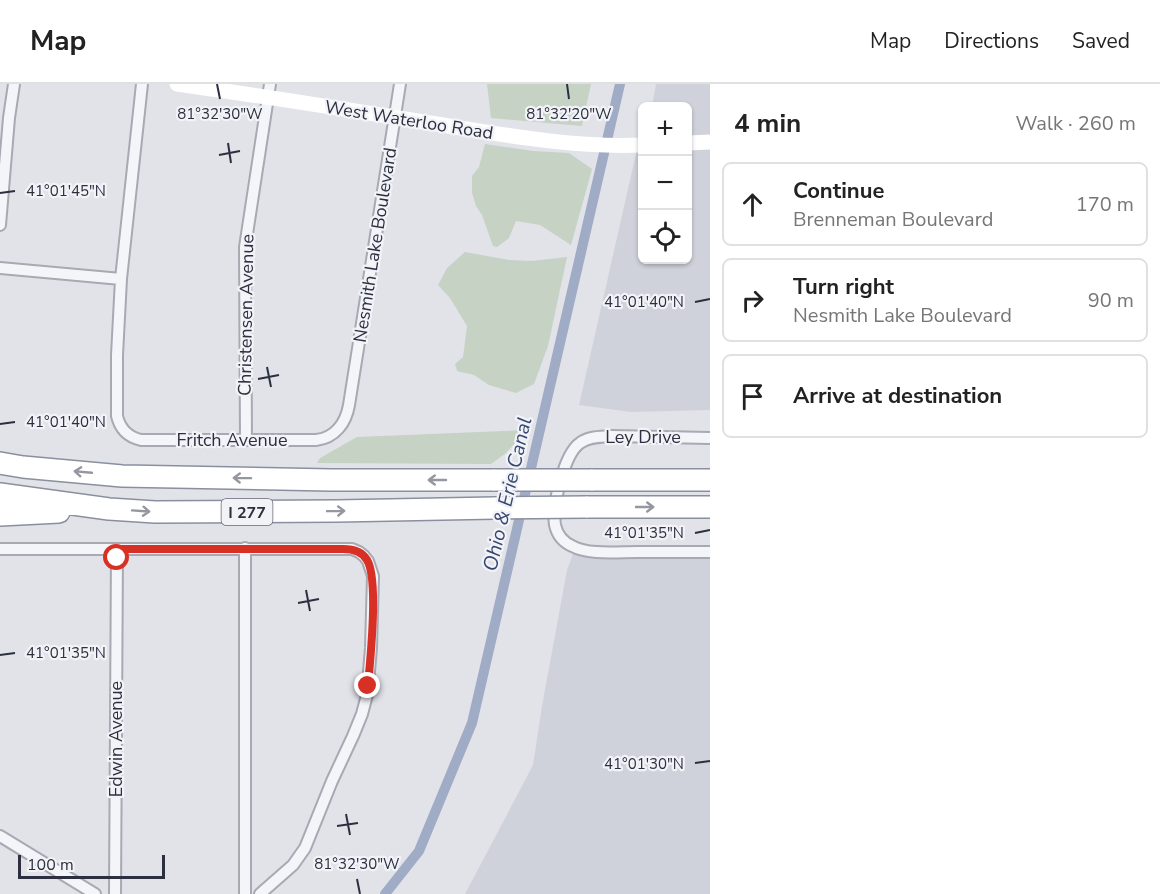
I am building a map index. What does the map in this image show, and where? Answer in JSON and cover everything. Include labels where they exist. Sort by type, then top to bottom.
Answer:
[{"type":"highway","name":"I 277","points":[[5,462],[122,476],[332,480],[710,480]]},
{"type":"highway","name":"I 277","points":[[0,494],[109,509],[155,512],[710,507]]},
{"type":"highway","points":[[0,515],[109,509]]},
{"type":"main road","name":"West Waterloo Road","points":[[177,84],[269,90],[395,117],[501,135],[587,144],[638,145]]},
{"type":"main road","points":[[692,143],[710,142]]},
{"type":"street","points":[[0,225],[14,84]]},
{"type":"street","points":[[0,268],[121,279],[142,84]]},
{"type":"street","name":"Nesmith Lake Boulevard","points":[[349,405],[400,84]]},
{"type":"street","name":"Christensen Avenue","points":[[246,440],[244,247],[269,90]]},
{"type":"street","name":"Fritch Avenue","points":[[121,279],[117,408],[118,422],[127,434],[141,440],[316,440],[325,438],[339,429],[349,405]]},
{"type":"street","name":"Ley Drive","points":[[710,438],[611,436],[585,440],[573,450],[565,465],[558,490],[555,517],[556,528],[564,541],[582,550],[710,552]]},
{"type":"street","points":[[245,548],[245,894]]},
{"type":"street","points":[[0,549],[352,549],[368,561],[373,576],[371,648],[367,695],[362,714],[304,848],[293,866],[261,894]]},
{"type":"street","name":"Edwin Avenue","points":[[115,894],[117,549]]},
{"type":"street","points":[[0,836],[95,894]]},
{"type":"shaded area","points":[[656,84],[710,84],[710,410],[631,412],[579,405],[638,145],[638,264],[692,264],[692,102],[653,102]]},
{"type":"shaded area","points":[[574,540],[594,546],[710,545],[710,894],[465,894],[533,765]]},
{"type":"green space","points":[[487,84],[591,84],[582,126],[491,118]]},
{"type":"green space","points":[[485,144],[533,151],[569,153],[592,169],[571,245],[540,225],[516,221],[509,238],[497,247],[493,246],[472,193],[472,176],[479,167]]},
{"type":"green space","points":[[465,252],[509,260],[532,261],[567,257],[548,346],[534,384],[516,393],[489,385],[474,375],[457,371],[455,364],[463,357],[467,326],[450,298],[438,285],[447,268]]},
{"type":"green space","points":[[527,430],[506,453],[491,464],[317,463],[320,458],[357,437]]},
{"type":"waterway","name":"Ohio & Erie Canal","points":[[385,894],[419,851],[472,723],[620,84]]},
{"type":"route","points":[[117,558],[117,549],[352,549],[359,552],[368,561],[373,576],[368,686]]}]
